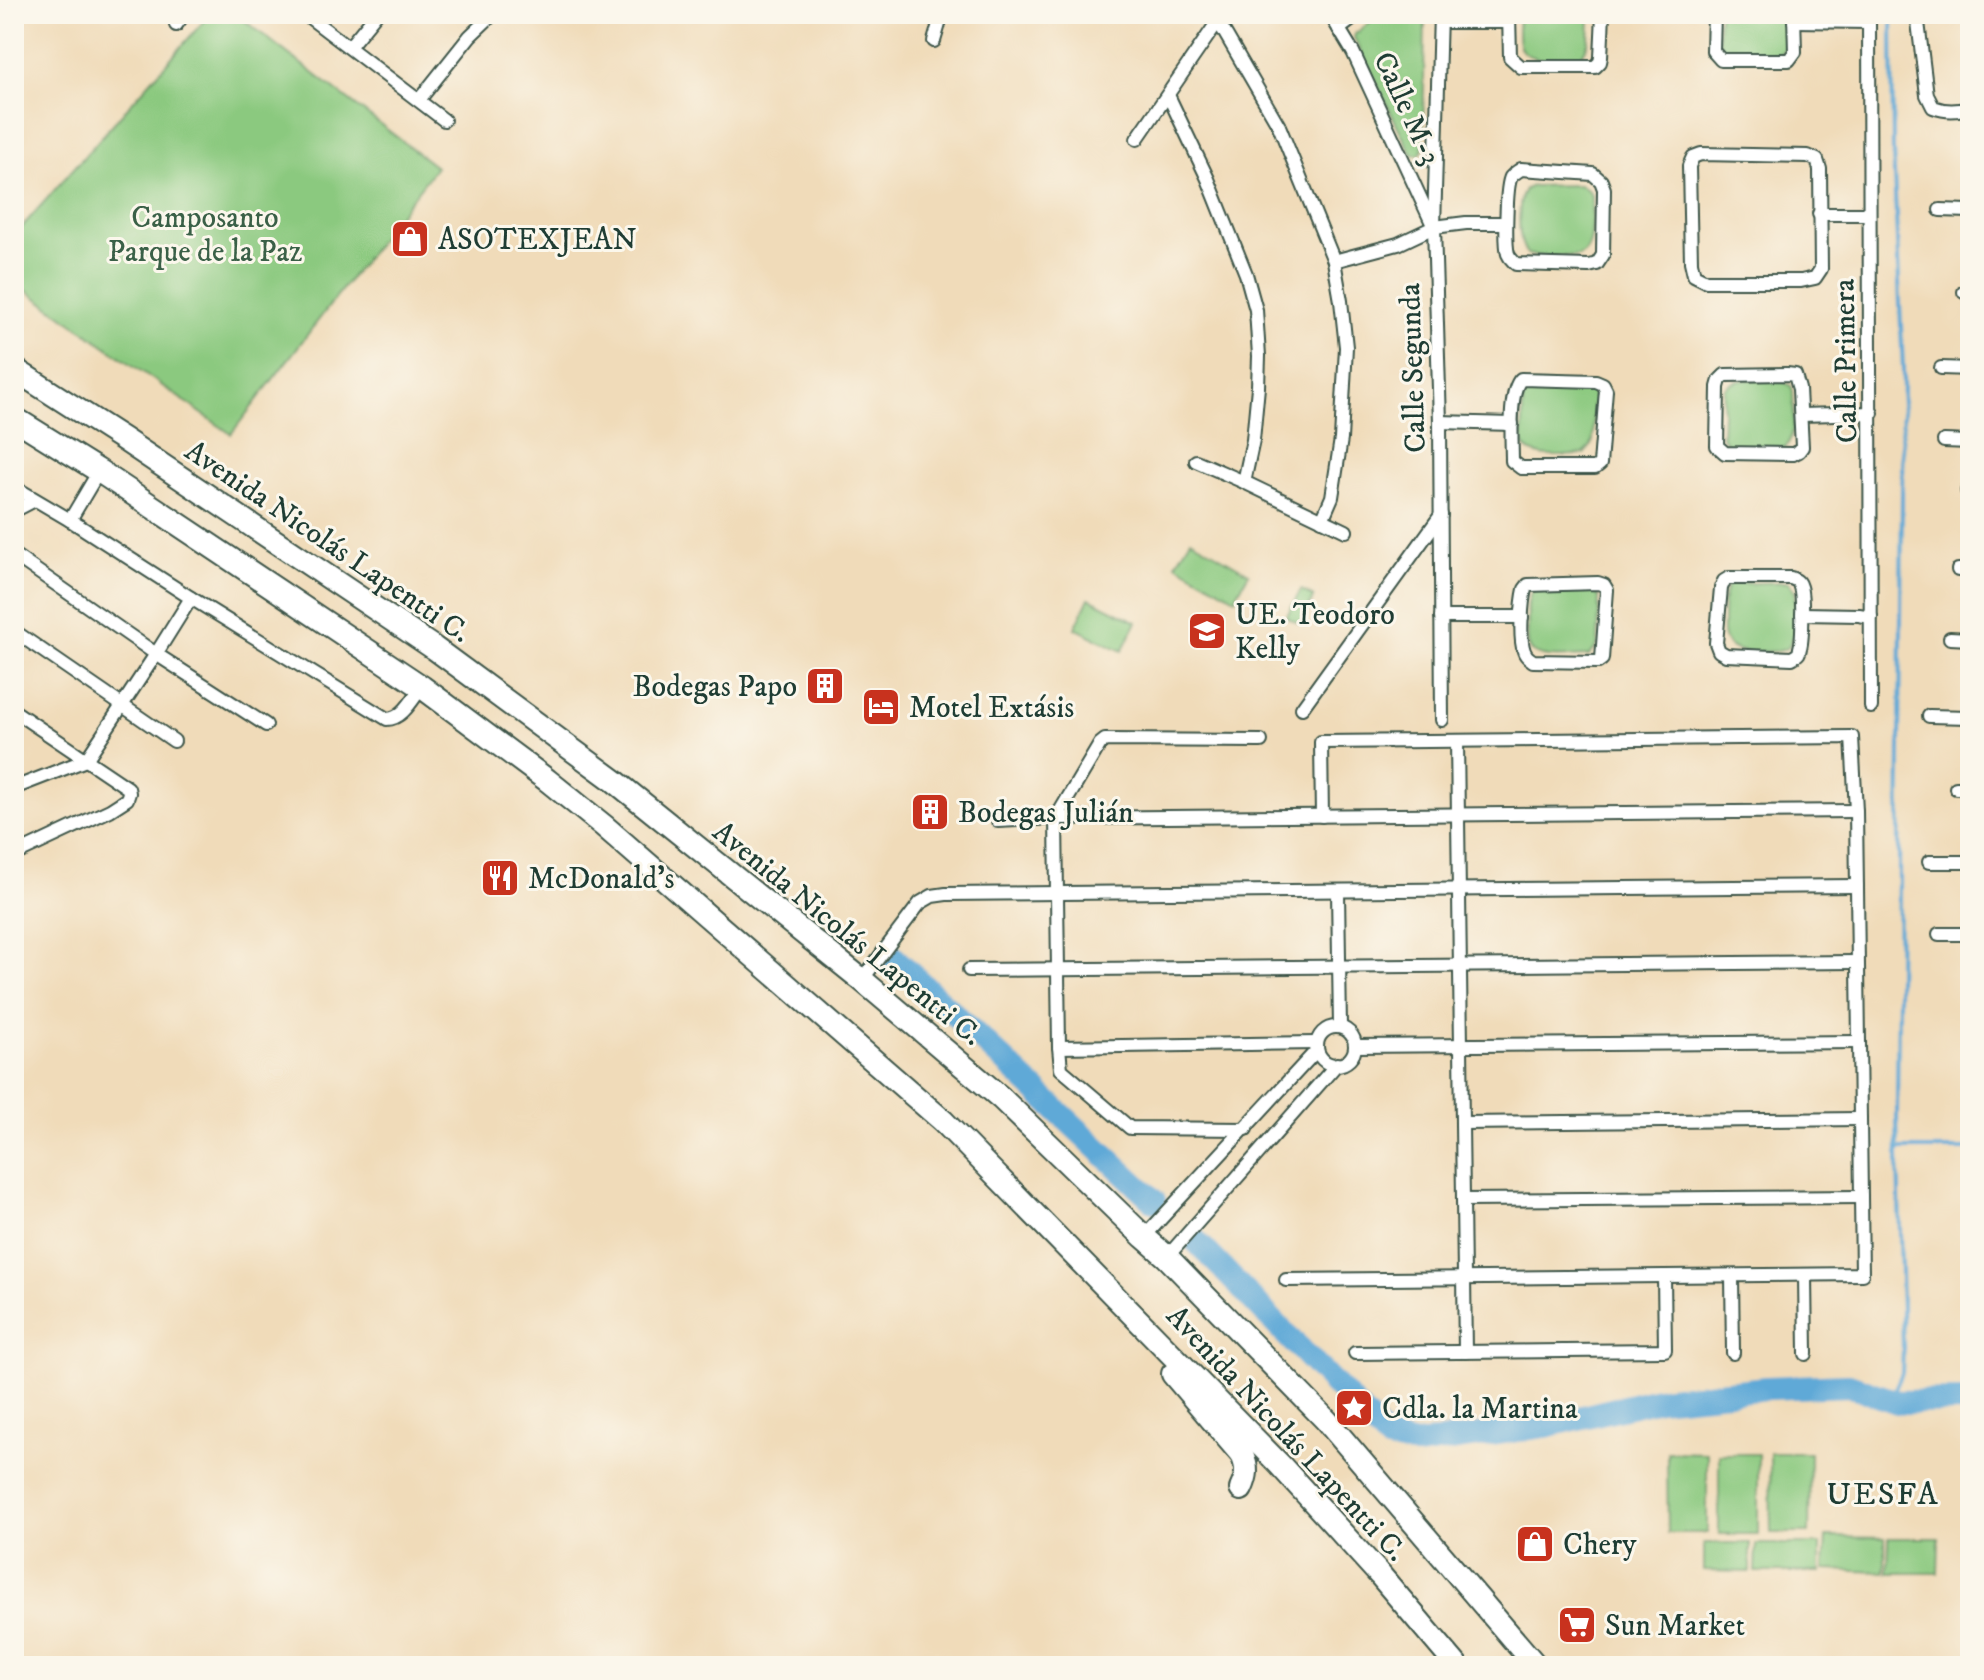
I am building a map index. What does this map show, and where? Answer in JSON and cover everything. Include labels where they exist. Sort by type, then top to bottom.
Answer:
[{"type":"highway","name":"Avenida Nicolás Lapentti C.","points":[[14,369],[434,648],[616,782],[862,980],[1001,1098],[1167,1257],[1326,1420],[1536,1666]]},
{"type":"highway","name":"Avenida Nicolás Lapentti C.","points":[[14,418],[99,471],[422,687],[604,826],[943,1121],[1280,1465],[1457,1666]]},
{"type":"highway","points":[[1026,1203],[1242,1455],[1247,1476],[1241,1489]]},
{"type":"street","points":[[176,25],[184,14]]},
{"type":"street","points":[[305,14],[444,120]]},
{"type":"street","points":[[349,47],[376,14]]},
{"type":"street","points":[[419,100],[470,36],[493,14]]},
{"type":"street","points":[[934,41],[942,14]]},
{"type":"street","name":"Calle M-3","points":[[1330,14],[1353,52],[1434,227]]},
{"type":"street","points":[[1339,29],[1356,14]]},
{"type":"street","points":[[1440,18],[1509,18],[1510,57],[1521,67],[1595,67],[1601,57],[1603,14]]},
{"type":"street","points":[[1714,14],[1713,51],[1721,60],[1789,60],[1795,52],[1794,17],[1869,18]]},
{"type":"street","points":[[1917,14],[1927,95],[1933,107],[1945,111],[1970,107]]},
{"type":"street","name":"Calle Segunda","points":[[1440,18],[1434,227],[1440,422],[1442,720]]},
{"type":"street","name":"Calle Primera","points":[[1869,18],[1871,707]]},
{"type":"street","points":[[1137,139],[1220,20]]},
{"type":"street","points":[[1220,20],[1279,126],[1334,261],[1346,347],[1341,439],[1332,497],[1322,520]]},
{"type":"street","points":[[1168,95],[1208,179],[1246,274],[1256,310],[1258,387],[1253,440],[1244,482]]},
{"type":"street","points":[[1701,154],[1777,155],[1808,156],[1817,160],[1820,169],[1819,214],[1821,269],[1815,278],[1801,281],[1706,281],[1694,275],[1691,262],[1689,166],[1693,157],[1701,154]]},
{"type":"street","points":[[1521,169],[1593,174],[1601,181],[1604,189],[1603,255],[1597,264],[1516,264],[1507,251],[1506,223],[1510,180],[1521,169]]},
{"type":"street","points":[[1940,210],[1970,211]]},
{"type":"street","points":[[1819,214],[1869,214]]},
{"type":"street","points":[[1334,261],[1398,244],[1434,227],[1506,223]]},
{"type":"street","points":[[1941,368],[1970,369]]},
{"type":"street","points":[[1725,375],[1795,375],[1801,415],[1802,447],[1793,454],[1725,453],[1717,446],[1718,387],[1725,375]]},
{"type":"street","points":[[1521,379],[1596,381],[1603,384],[1606,390],[1601,459],[1595,468],[1521,468],[1512,461],[1512,424],[1515,389],[1521,379]]},
{"type":"street","points":[[1801,415],[1872,413]]},
{"type":"street","points":[[1440,422],[1512,424]]},
{"type":"street","points":[[1944,441],[1970,442]]},
{"type":"street","points":[[1196,461],[1346,531]]},
{"type":"street","points":[[70,520],[99,471]]},
{"type":"street","points":[[14,487],[387,719],[399,716],[422,687]]},
{"type":"street","points":[[14,511],[35,500]]},
{"type":"street","points":[[1302,708],[1441,515]]},
{"type":"street","points":[[14,555],[156,654],[266,725]]},
{"type":"street","points":[[1729,578],[1791,578],[1801,588],[1802,614],[1801,647],[1792,658],[1726,655],[1719,651],[1716,643],[1721,588],[1729,578]]},
{"type":"street","points":[[1528,585],[1604,585],[1607,590],[1602,659],[1598,662],[1533,661],[1523,650],[1522,617],[1523,595],[1528,585]]},
{"type":"street","points":[[14,788],[86,760],[191,598]]},
{"type":"street","points":[[1802,614],[1871,617]]},
{"type":"street","points":[[1441,617],[1522,617]]},
{"type":"street","points":[[14,631],[174,741]]},
{"type":"street","points":[[1950,638],[1970,639]]},
{"type":"street","points":[[14,711],[128,788],[129,793],[127,799],[110,810],[14,855]]},
{"type":"street","points":[[1929,716],[1970,717]]},
{"type":"street","points":[[1286,1280],[1862,1274],[1856,811],[1852,737],[1321,742],[1322,816]]},
{"type":"street","points":[[1246,1129],[1130,1128],[1061,1069],[1056,818],[1105,740],[1261,741]]},
{"type":"street","points":[[1457,741],[1465,1352]]},
{"type":"street","points":[[998,821],[1856,811]]},
{"type":"street","points":[[1929,862],[1970,862]]},
{"type":"street","points":[[862,980],[920,903],[932,896],[946,894],[1857,886]]},
{"type":"street","points":[[1338,891],[1340,1027]]},
{"type":"street","points":[[1939,934],[1970,934]]},
{"type":"street","points":[[969,970],[1857,962]]},
{"type":"street","points":[[1144,1237],[1246,1129],[1317,1047],[1321,1033],[1340,1027],[1351,1035],[1355,1046],[1348,1060],[1337,1064],[1167,1257]]},
{"type":"street","points":[[1355,1046],[1859,1042]]},
{"type":"street","points":[[1059,1047],[1317,1047]]},
{"type":"street","points":[[1317,1047],[1325,1061],[1337,1064]]},
{"type":"street","points":[[1462,1123],[1860,1119]]},
{"type":"street","points":[[1463,1200],[1861,1197]]},
{"type":"street","points":[[1805,1275],[1806,1354]]},
{"type":"street","points":[[1355,1353],[1665,1350],[1664,1276]]},
{"type":"street","points":[[1732,1276],[1733,1353]]},
{"type":"green space","name":"Camposanto Parque de la Paz","points":[[210,14],[236,14],[436,167],[231,434],[14,282],[14,236]]},
{"type":"green space","points":[[1365,14],[1425,14],[1423,145],[1418,155],[1412,154],[1407,145],[1354,38],[1370,22]]},
{"type":"green space","points":[[1519,14],[1590,14],[1589,37],[1584,52],[1580,57],[1565,59],[1530,56],[1520,47]]},
{"type":"green space","points":[[1719,14],[1789,14],[1786,45],[1780,54],[1745,56],[1728,52],[1719,41]]},
{"type":"green space","points":[[1580,185],[1591,196],[1592,230],[1585,252],[1579,256],[1527,254],[1521,240],[1519,222],[1525,189],[1532,186]]},
{"type":"green space","points":[[1742,380],[1781,380],[1793,391],[1794,423],[1788,444],[1783,450],[1729,449],[1722,436],[1724,389]]},
{"type":"green space","points":[[1535,385],[1587,386],[1594,395],[1593,440],[1584,454],[1542,455],[1528,450],[1524,445],[1523,399],[1528,388]]},
{"type":"green space","points":[[1191,539],[1249,573],[1235,598],[1176,564]]},
{"type":"green space","points":[[1788,582],[1795,591],[1794,636],[1789,646],[1778,651],[1756,652],[1741,651],[1729,645],[1723,628],[1728,584]]},
{"type":"green space","points":[[1592,589],[1599,597],[1598,643],[1589,656],[1547,657],[1533,652],[1527,637],[1528,605],[1533,590]]},
{"type":"green space","points":[[1301,590],[1314,597],[1300,624],[1286,617]]},
{"type":"green space","points":[[1089,598],[1137,622],[1122,651],[1075,628]]},
{"type":"green space","points":[[1667,1452],[1707,1453],[1707,1533],[1668,1533]]},
{"type":"green space","points":[[1770,1453],[1810,1453],[1809,1533],[1771,1533]]},
{"type":"green space","points":[[1719,1454],[1758,1454],[1758,1534],[1719,1534]]},
{"type":"green space","points":[[1826,1537],[1885,1538],[1885,1572],[1824,1570]]},
{"type":"green space","points":[[1889,1538],[1939,1538],[1938,1573],[1888,1573]]},
{"type":"green space","points":[[1704,1543],[1750,1543],[1750,1572],[1704,1571]]},
{"type":"green space","points":[[1756,1544],[1820,1544],[1820,1572],[1755,1572]]},
{"type":"waterway","points":[[1890,1400],[1902,1373],[1903,1349],[1897,1117],[1903,369],[1893,151],[1892,14]]},
{"type":"waterway","points":[[891,955],[1154,1201]]},
{"type":"waterway","points":[[1898,1149],[1970,1149]]},
{"type":"waterway","points":[[1195,1240],[1387,1439],[1417,1445],[1545,1426],[1658,1399],[1767,1388],[1849,1385],[1897,1402],[1970,1401]]},
{"type":"place","name":"ASOTEXJEAN","points":[[410,239]]},
{"type":"place","name":"UE. Teodoro Kelly","points":[[1207,631]]},
{"type":"place","name":"Bodegas Papo","points":[[825,686]]},
{"type":"place","name":"Motel Extásis","points":[[881,707]]},
{"type":"place","name":"Bodegas Julián","points":[[930,812]]},
{"type":"place","name":"McDonald's","points":[[500,878]]},
{"type":"place","name":"Cdla. la Martina","points":[[1354,1408]]},
{"type":"place","name":"Chery","points":[[1535,1544]]},
{"type":"place","name":"Sun Market","points":[[1577,1625]]},
{"type":"district","name":"UESFA","points":[[1883,1493]]}]
